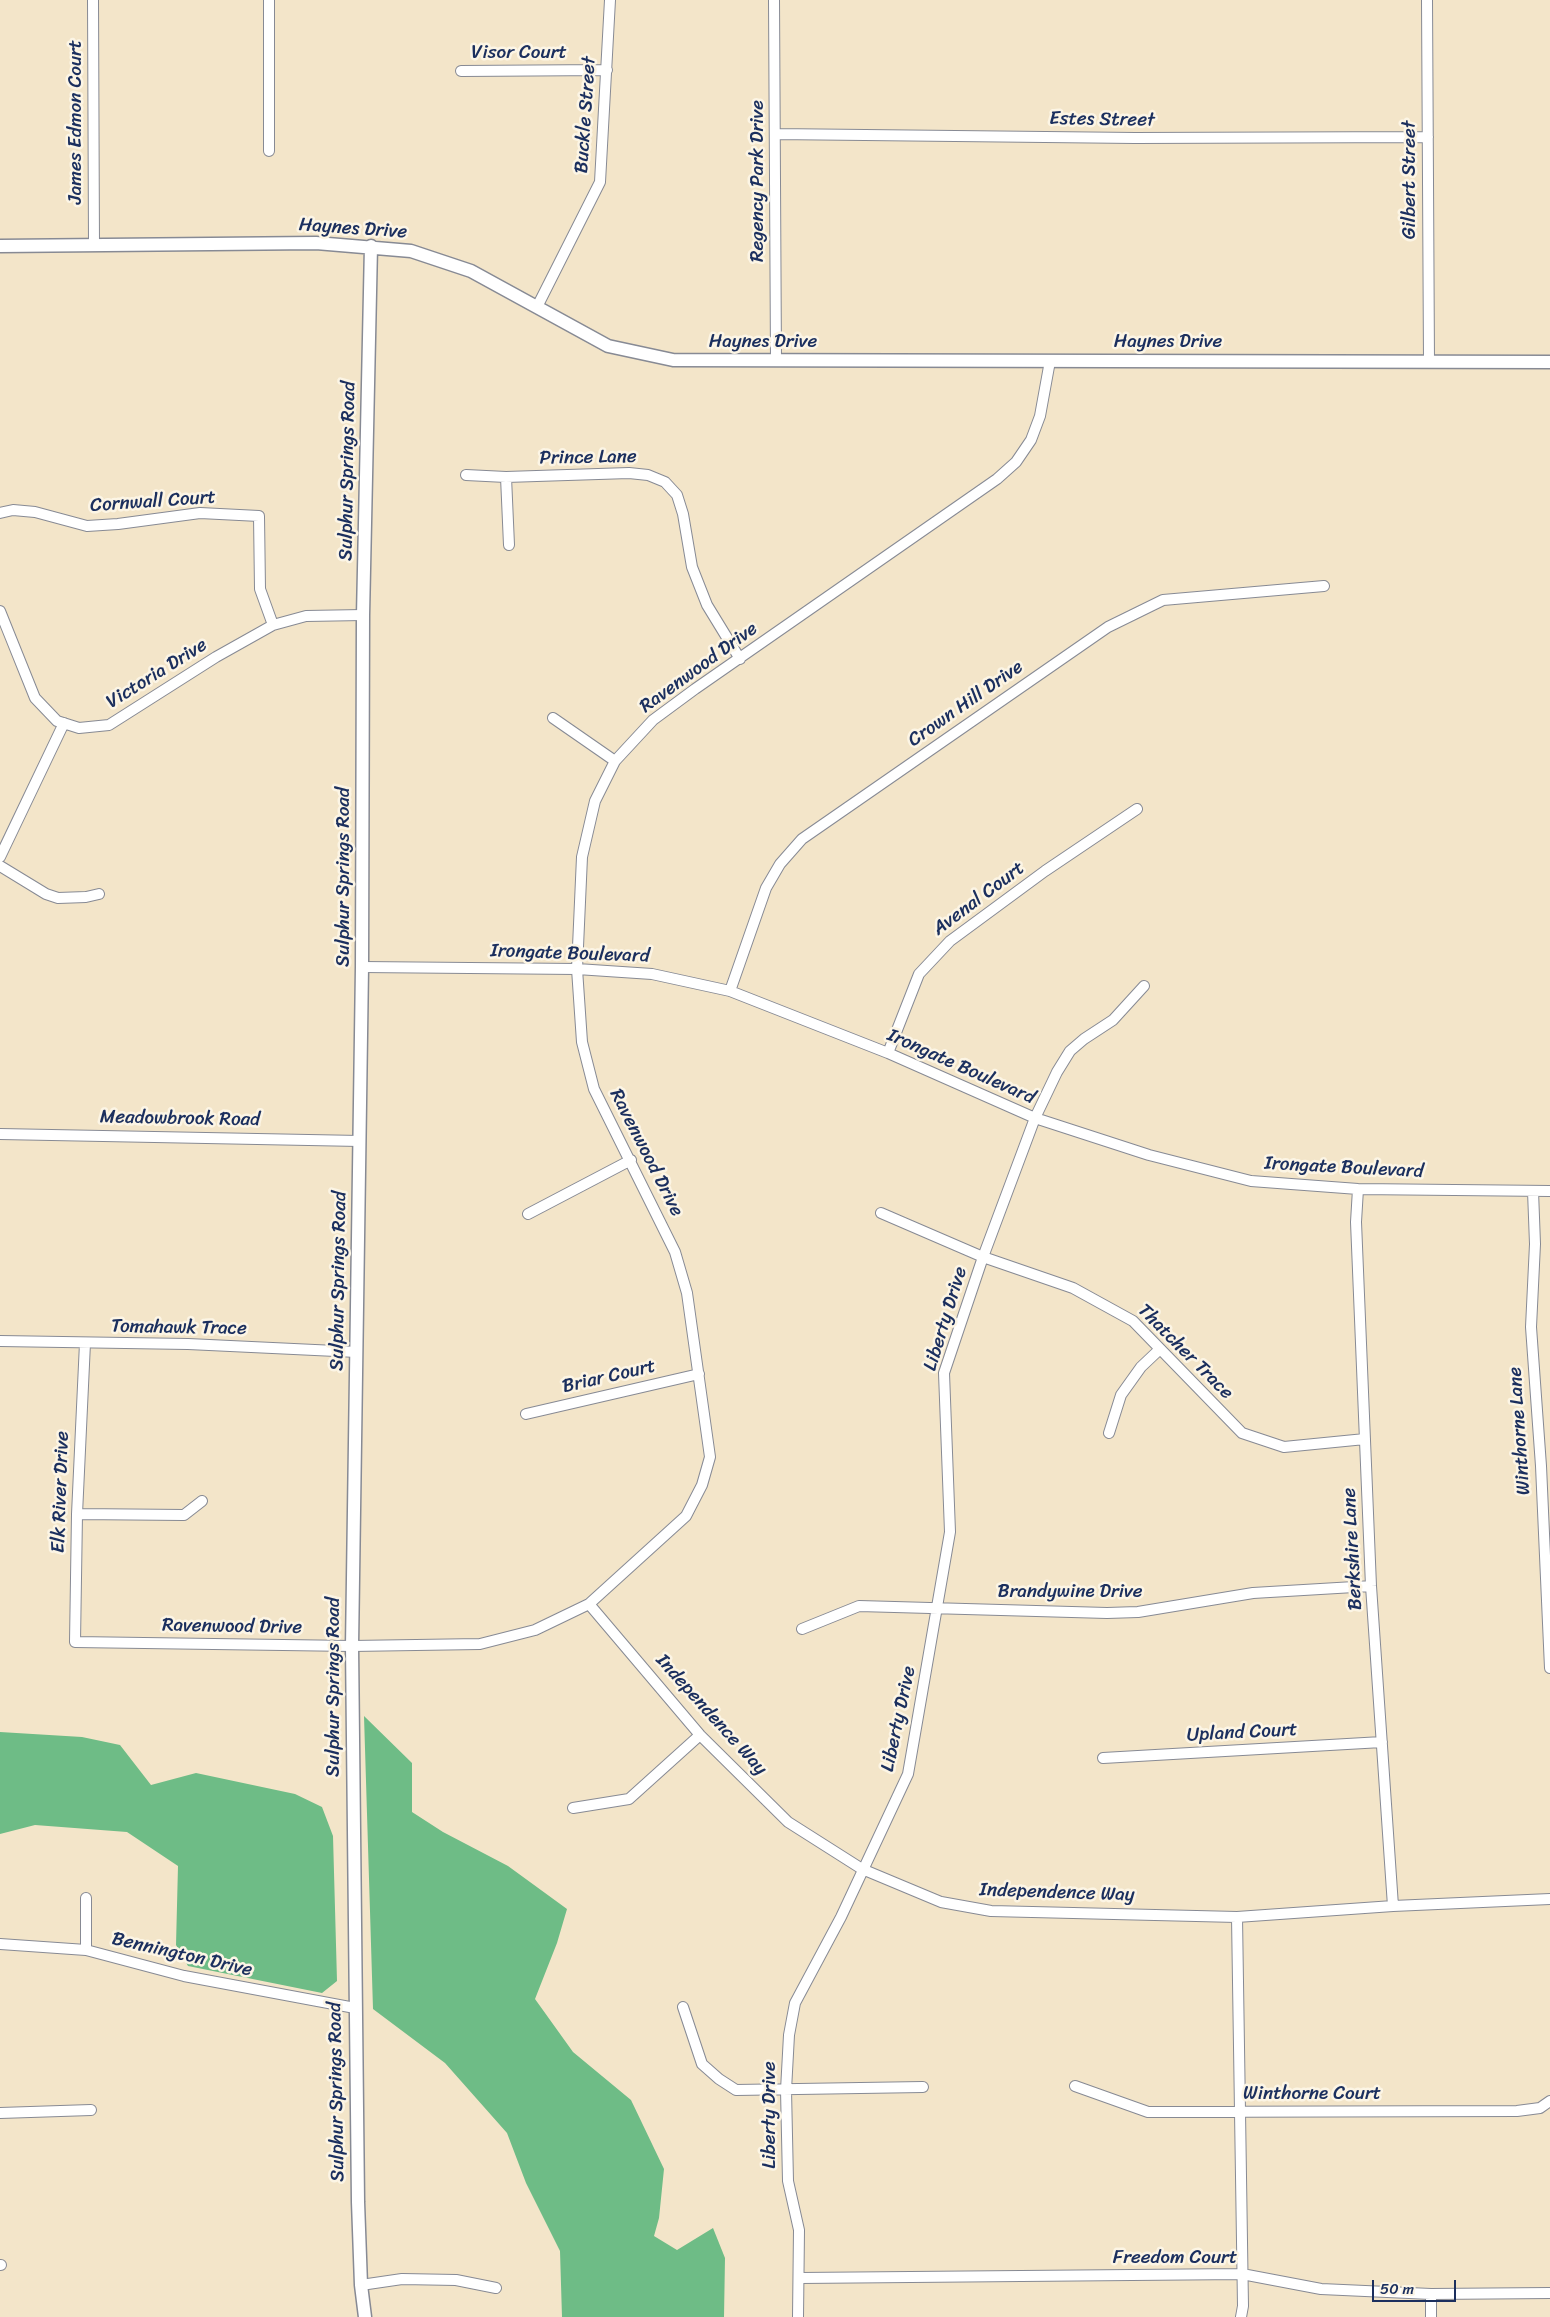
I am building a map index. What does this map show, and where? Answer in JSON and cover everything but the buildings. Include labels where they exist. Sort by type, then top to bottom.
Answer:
[{"type":"street","name":"James Edmon Court","points":[[94,0],[94,244]]},
{"type":"street","points":[[268,0],[269,150]]},
{"type":"street","name":"Buckle Street","points":[[537,307],[600,182],[610,0]]},
{"type":"street","name":"Regency Park Drive","points":[[774,0],[776,361]]},
{"type":"street","name":"Gilbert Street","points":[[1427,0],[1429,361]]},
{"type":"street","name":"Visor Court","points":[[461,71],[607,70]]},
{"type":"street","name":"Estes Street","points":[[775,134],[1135,138],[1428,137]]},
{"type":"street","name":"Haynes Drive","points":[[0,246],[316,243],[371,246],[411,251],[471,271],[608,346],[673,360],[1550,362]]},
{"type":"street","name":"Sulphur Springs Road","points":[[366,2317],[361,2285],[355,2008],[352,1646],[362,967],[363,615],[371,246]]},
{"type":"street","name":"Ravenwood Drive","points":[[75,1642],[352,1646],[480,1644],[535,1630],[589,1604],[686,1516],[702,1485],[710,1457],[687,1293],[675,1252],[631,1160],[594,1089],[582,1042],[578,970],[582,857],[595,801],[615,761],[653,720],[997,479],[1016,462],[1031,440],[1040,416],[1050,361]]},
{"type":"street","name":"Prince Lane","points":[[466,475],[506,477],[629,473],[648,475],[665,482],[676,495],[683,514],[692,567],[707,605],[740,659]]},
{"type":"street","points":[[506,477],[509,545]]},
{"type":"street","name":"Cornwall Court","points":[[0,513],[14,510],[35,512],[87,526],[118,524],[200,513],[259,516],[260,589],[274,625]]},
{"type":"street","name":"Crown Hill Drive","points":[[730,991],[766,888],[780,864],[802,839],[1100,633],[1163,600],[1324,586]]},
{"type":"street","name":"Victoria Drive","points":[[0,611],[35,698],[57,721],[79,728],[109,725],[216,657],[274,625],[306,616],[363,615]]},
{"type":"street","points":[[553,718],[615,761]]},
{"type":"street","points":[[0,857],[64,723]]},
{"type":"street","name":"Avenal Court","points":[[888,1053],[918,974],[950,941],[1045,871],[1136,810]]},
{"type":"street","points":[[0,866],[46,894],[58,898],[86,897],[99,894]]},
{"type":"street","name":"Irongate Boulevard","points":[[362,967],[578,970],[652,974],[730,991],[888,1053],[1034,1118],[1149,1155],[1251,1181],[1358,1189],[1550,1192]]},
{"type":"street","name":"Liberty Drive","points":[[798,2317],[800,2278],[799,2230],[788,2181],[786,2090],[789,2035],[795,2003],[841,1917],[908,1774],[950,1532],[944,1372],[983,1257],[1034,1118],[1057,1072],[1070,1051],[1084,1039],[1113,1020],[1144,986]]},
{"type":"street","name":"Meadowbrook Road","points":[[0,1134],[360,1141]]},
{"type":"street","points":[[528,1214],[631,1160]]},
{"type":"street","name":"Berkshire Lane","points":[[1358,1189],[1356,1222],[1371,1586],[1393,1906]]},
{"type":"street","name":"Winthorne Lane","points":[[1533,1191],[1535,1244],[1531,1327],[1541,1466],[1550,1668]]},
{"type":"street","name":"Thatcher Trace","points":[[881,1213],[983,1257],[1073,1288],[1133,1321],[1242,1433],[1284,1447],[1365,1438]]},
{"type":"street","name":"Tomahawk Trace","points":[[0,1341],[188,1344],[357,1352]]},
{"type":"street","name":"Elk River Drive","points":[[75,1642],[77,1514],[86,1343]]},
{"type":"street","points":[[1109,1433],[1121,1395],[1141,1367],[1160,1349]]},
{"type":"street","name":"Briar Court","points":[[526,1414],[699,1374]]},
{"type":"street","points":[[77,1514],[184,1515],[202,1501]]},
{"type":"street","name":"Brandywine Drive","points":[[802,1629],[859,1606],[1138,1612],[1253,1593],[1371,1586]]},
{"type":"street","name":"Independence Way","points":[[589,1604],[700,1734],[788,1822],[862,1869],[941,1902],[991,1911],[1237,1917],[1393,1906],[1550,1899]]},
{"type":"street","points":[[574,1808],[629,1799],[700,1734]]},
{"type":"street","name":"Upland Court","points":[[1104,1758],[1382,1742]]},
{"type":"street","points":[[86,1898],[86,1950]]},
{"type":"street","points":[[1237,1917],[1243,2306],[1241,2317]]},
{"type":"street","name":"Bennington Drive","points":[[0,1944],[86,1950],[184,1976],[355,2008]]},
{"type":"street","points":[[683,2007],[702,2064],[719,2079],[736,2090],[923,2087]]},
{"type":"street","name":"Winthorne Court","points":[[1075,2086],[1148,2112],[1517,2111],[1540,2108],[1550,2101]]},
{"type":"street","points":[[0,2112],[91,2110]]},
{"type":"street","name":"Freedom Court","points":[[800,2278],[1242,2274],[1322,2289],[1431,2294],[1550,2293]]},
{"type":"street","points":[[361,2285],[402,2279],[456,2280],[496,2288]]},
{"type":"street","points":[[1431,2294],[1431,2317]]},
{"type":"green space","points":[[364,1716],[412,1763],[412,1812],[443,1832],[508,1866],[567,1909],[557,1943],[535,1999],[573,2052],[631,2100],[664,2169],[659,2218],[654,2236],[677,2250],[713,2228],[725,2258],[724,2317],[562,2317],[560,2251],[526,2183],[507,2133],[445,2063],[373,2009]]},
{"type":"green space","points":[[0,1732],[82,1737],[120,1745],[151,1785],[196,1773],[295,1794],[322,1807],[333,1836],[337,1981],[322,1993],[188,1966],[176,1945],[178,1866],[127,1832],[35,1825],[0,1834]]}]
